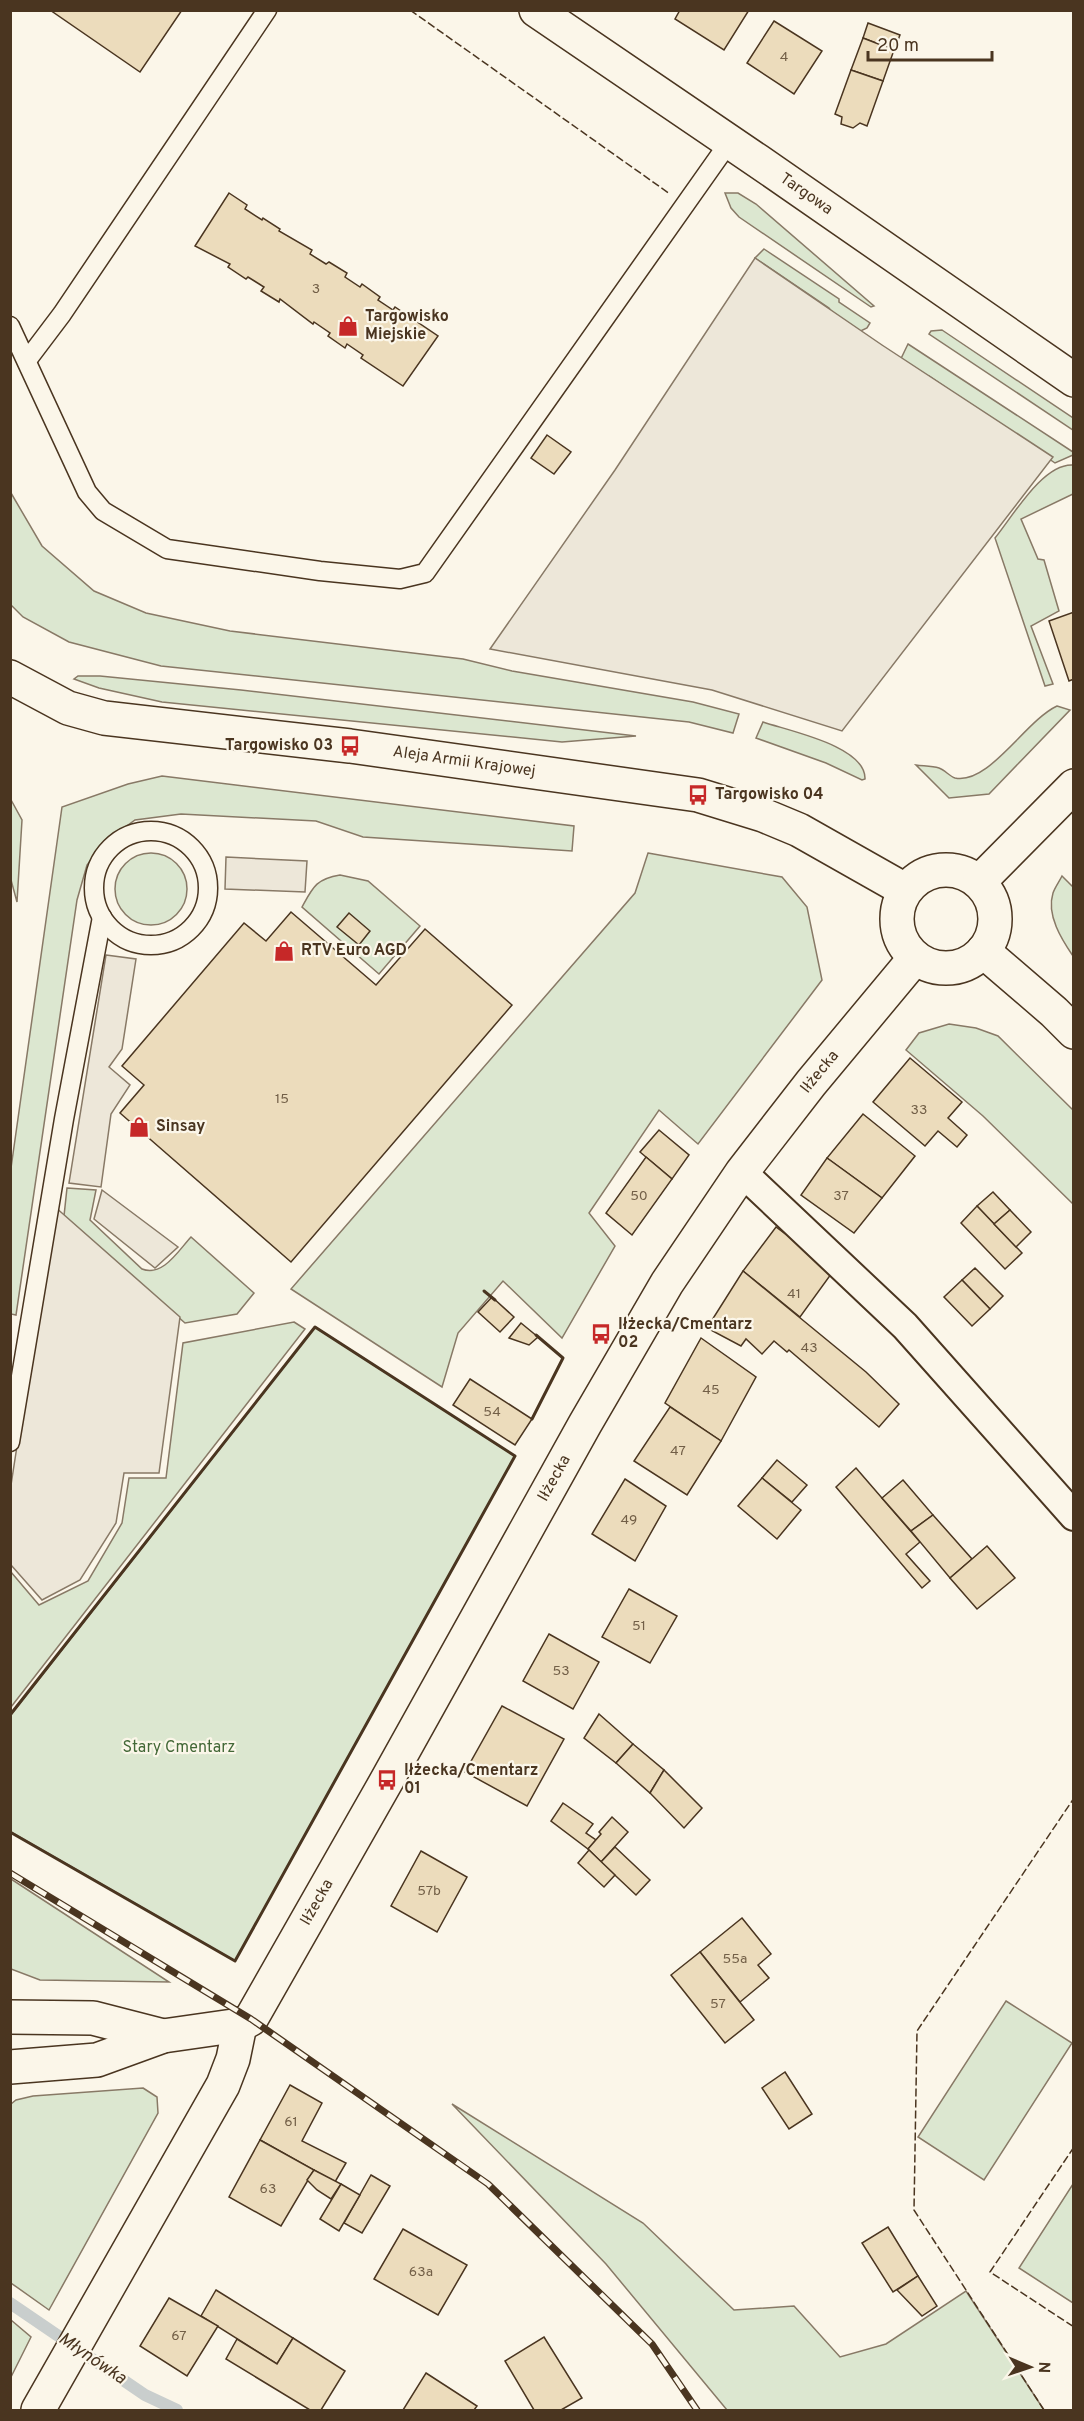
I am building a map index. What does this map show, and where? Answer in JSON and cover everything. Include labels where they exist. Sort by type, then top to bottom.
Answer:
[{"type":"street","name":"Targowa","points":[[536,10],[730,141],[1074,381]]},
{"type":"street","name":"Aleja Armii Krajowej","points":[[10,677],[68,708],[104,718],[350,746],[698,795],[763,815],[799,830],[905,890]]},
{"type":"street","points":[[980,881],[1074,786]]},
{"type":"street","points":[[934,870],[958,871],[980,881],[990,897],[996,918],[991,940],[983,951],[977,957],[957,967],[936,967],[915,958],[902,940],[897,919],[901,897],[905,890],[915,880],[934,870]]},
{"type":"street","points":[[983,951],[1074,1032]]},
{"type":"street","name":"Iłżecka","points":[[240,2025],[251,2019],[259,2010],[585,1424],[667,1283],[742,1172],[811,1083],[915,958]]},
{"type":"street","points":[[742,1172],[905,1326],[1074,1516]]},
{"type":"street","points":[[10,2017],[93,2018],[163,2036]]},
{"type":"street","points":[[10,2067],[97,2060],[163,2036],[240,2025],[233,2059],[223,2085],[38,2410]]},
{"type":"lane","points":[[28,360],[62,314],[267,10]]},
{"type":"lane","points":[[10,326],[28,360],[87,492],[103,511],[167,549],[320,571],[400,579],[425,573],[730,141]]},
{"type":"lane","points":[[10,1442],[66,1108],[102,917],[94,899],[94,881],[99,862],[110,847],[125,837],[143,831],[162,832],[180,838],[194,850],[204,867],[207,885],[206,904],[197,921],[184,934],[167,942],[149,945],[130,941],[114,931],[102,917]]},
{"type":"green space","points":[[725,193],[738,193],[756,204],[874,306],[871,307],[739,217],[731,208]]},
{"type":"green space","points":[[764,249],[839,299],[839,302],[870,323],[867,328],[850,336],[829,308],[755,258]]},
{"type":"green space","points":[[942,330],[1073,418],[1073,430],[929,334],[931,331]]},
{"type":"green space","points":[[908,344],[1073,452],[1073,455],[1055,463],[929,376],[896,369]]},
{"type":"green space","points":[[1073,465],[1073,494],[1021,519],[1038,559],[1044,560],[1059,611],[1031,626],[1053,684],[1045,686],[995,538],[1040,481],[1051,472]]},
{"type":"green space","points":[[11,493],[42,546],[94,591],[146,613],[230,631],[463,659],[512,671],[693,702],[739,714],[733,733],[689,722],[161,666],[69,642],[23,617],[11,605]]},
{"type":"green space","points":[[78,676],[100,676],[241,690],[636,736],[562,742],[162,702],[99,688],[74,679]]},
{"type":"green space","points":[[1057,706],[1070,710],[989,794],[949,798],[916,765],[939,768],[955,778],[968,778],[994,762],[1032,725]]},
{"type":"green space","points":[[763,722],[807,735],[840,749],[853,757],[862,767],[865,779],[862,780],[826,763],[756,738]]},
{"type":"green space","points":[[162,776],[574,826],[572,851],[363,837],[316,821],[181,814],[135,820],[105,842],[87,865],[77,900],[16,1315],[11,1314],[11,1168],[62,807],[128,784]]},
{"type":"green space","points":[[10,798],[22,820],[17,902],[11,880]]},
{"type":"green space","points":[[151,853],[171,859],[181,869],[187,889],[181,909],[171,919],[151,925],[131,919],[121,909],[115,889],[121,869],[131,859]]},
{"type":"green space","points":[[648,853],[782,877],[807,907],[822,980],[698,1144],[659,1110],[589,1213],[615,1246],[562,1338],[503,1281],[458,1333],[442,1387],[291,1289],[635,893]]},
{"type":"green space","points":[[340,875],[368,881],[420,926],[379,974],[302,907],[316,885],[325,879]]},
{"type":"green space","points":[[1062,876],[1073,887],[1073,956],[1053,918],[1051,901]]},
{"type":"green space","points":[[949,1024],[976,1028],[998,1036],[1073,1110],[1073,1204],[983,1116],[906,1050],[919,1033]]},
{"type":"green space","points":[[67,1188],[96,1190],[90,1220],[142,1269],[157,1269],[163,1266],[191,1237],[254,1293],[237,1314],[185,1323],[64,1216]]},
{"type":"green space","points":[[294,1322],[305,1329],[11,1707],[11,1572],[39,1605],[88,1581],[122,1523],[129,1478],[166,1478],[183,1343]]},
{"type":"green space","name":"Stary Cmentarz","points":[[315,1327],[515,1456],[235,1961],[11,1832],[11,1715]]},
{"type":"green space","points":[[11,1879],[169,1982],[40,1980],[11,1969]]},
{"type":"green space","points":[[1006,2001],[1072,2043],[984,2180],[918,2137]]},
{"type":"green space","points":[[143,2088],[157,2097],[158,2113],[49,2310],[11,2283],[11,2104],[16,2100],[33,2096]]},
{"type":"green space","points":[[452,2104],[643,2223],[734,2310],[794,2306],[840,2357],[886,2344],[966,2291],[1044,2410],[727,2410],[606,2264]]},
{"type":"green space","points":[[1073,2184],[1074,2303],[1019,2268]]},
{"type":"green space","points":[[11,2320],[31,2337],[11,2377]]},
{"type":"shaded area","points":[[755,258],[882,345],[1053,457],[842,731],[712,690],[490,649],[615,470]]},
{"type":"shaded area","points":[[226,857],[307,861],[305,892],[225,889]]},
{"type":"shaded area","points":[[106,955],[136,959],[122,1049],[109,1067],[130,1085],[111,1114],[101,1187],[69,1183]]},
{"type":"shaded area","points":[[102,1190],[178,1247],[155,1268],[94,1219]]},
{"type":"shaded area","points":[[54,1206],[180,1317],[159,1473],[124,1473],[116,1523],[80,1580],[42,1600],[11,1565],[11,1485]]},
{"type":"building","points":[[50,10],[182,10],[140,72]]},
{"type":"building","points":[[680,10],[749,10],[724,50],[675,19]]},
{"type":"building","points":[[774,21],[822,51],[794,94],[747,63]]},
{"type":"building","points":[[868,23],[900,35],[894,50],[863,38]]},
{"type":"building","points":[[863,38],[894,50],[883,81],[851,70]]},
{"type":"building","points":[[851,70],[883,81],[867,126],[860,123],[853,128],[841,124],[842,117],[835,114]]},
{"type":"building","points":[[229,193],[247,205],[245,209],[312,250],[310,254],[347,273],[345,277],[360,287],[362,284],[380,297],[378,300],[393,310],[395,307],[438,336],[403,386],[361,358],[363,355],[347,344],[345,348],[328,336],[330,333],[314,322],[313,324],[280,299],[279,302],[261,291],[264,287],[228,267],[230,264],[195,246]]},
{"type":"building","points":[[547,435],[571,452],[554,474],[531,458]]},
{"type":"building","points":[[1074,612],[1074,679],[1069,681],[1049,621]]},
{"type":"building","points":[[291,912],[376,985],[425,929],[512,1005],[291,1262],[120,1113],[144,1085],[122,1066],[244,923],[266,941]]},
{"type":"building","points":[[349,913],[370,931],[359,945],[337,927]]},
{"type":"building","points":[[910,1058],[962,1102],[948,1118],[967,1135],[957,1147],[938,1131],[925,1146],[873,1102]]},
{"type":"building","points":[[863,1114],[915,1156],[882,1198],[827,1158]]},
{"type":"building","points":[[659,1130],[689,1155],[672,1179],[640,1152]]},
{"type":"building","points":[[646,1157],[672,1179],[632,1235],[606,1213]]},
{"type":"building","points":[[827,1158],[882,1198],[854,1233],[801,1195]]},
{"type":"building","points":[[993,1192],[1010,1210],[994,1224],[977,1206]]},
{"type":"building","points":[[977,1206],[1022,1253],[1005,1269],[961,1223]]},
{"type":"building","points":[[1010,1210],[1031,1232],[1016,1247],[994,1224]]},
{"type":"building","points":[[776,1227],[834,1270],[800,1317],[743,1271]]},
{"type":"building","points":[[975,1268],[1003,1296],[990,1309],[962,1280]]},
{"type":"building","points":[[743,1271],[866,1372],[899,1404],[879,1427],[789,1350],[787,1352],[774,1341],[762,1354],[746,1339],[741,1346],[707,1328]]},
{"type":"building","points":[[962,1280],[990,1309],[972,1326],[944,1297]]},
{"type":"building","points":[[492,1297],[514,1317],[500,1332],[478,1312]]},
{"type":"building","points":[[521,1323],[538,1337],[529,1345],[509,1338]]},
{"type":"building","points":[[701,1338],[756,1377],[721,1441],[665,1403]]},
{"type":"building","points":[[470,1379],[532,1419],[515,1445],[453,1405]]},
{"type":"building","points":[[670,1407],[721,1441],[687,1495],[634,1461]]},
{"type":"building","points":[[777,1460],[807,1485],[792,1502],[762,1478]]},
{"type":"building","points":[[856,1468],[920,1542],[906,1554],[930,1581],[922,1588],[836,1487]]},
{"type":"building","points":[[762,1478],[801,1510],[777,1539],[738,1506]]},
{"type":"building","points":[[625,1479],[666,1506],[635,1561],[592,1534]]},
{"type":"building","points":[[903,1480],[933,1515],[911,1531],[882,1498]]},
{"type":"building","points":[[933,1515],[972,1559],[950,1578],[911,1531]]},
{"type":"building","points":[[987,1546],[1015,1578],[977,1609],[950,1578]]},
{"type":"building","points":[[629,1589],[677,1616],[650,1663],[602,1637]]},
{"type":"building","points":[[549,1634],[599,1662],[573,1709],[523,1681]]},
{"type":"building","points":[[502,1706],[564,1739],[527,1806],[465,1772]]},
{"type":"building","points":[[599,1714],[633,1744],[616,1763],[584,1738]]},
{"type":"building","points":[[633,1744],[664,1770],[650,1793],[616,1763]]},
{"type":"building","points":[[664,1770],[702,1808],[684,1828],[650,1793]]},
{"type":"building","points":[[563,1803],[593,1824],[586,1833],[596,1840],[588,1849],[551,1821]]},
{"type":"building","points":[[612,1817],[628,1832],[601,1862],[588,1849]]},
{"type":"building","points":[[615,1847],[650,1880],[636,1895],[601,1862]]},
{"type":"building","points":[[589,1850],[615,1875],[604,1887],[578,1863]]},
{"type":"building","points":[[421,1851],[467,1877],[437,1932],[391,1906]]},
{"type":"building","points":[[742,1918],[771,1954],[758,1965],[769,1978],[740,2002],[700,1952]]},
{"type":"building","points":[[700,1952],[754,2020],[725,2043],[671,1975]]},
{"type":"building","points":[[785,2072],[812,2114],[789,2129],[762,2088]]},
{"type":"building","points":[[290,2085],[322,2103],[302,2141],[346,2163],[335,2182],[260,2140]]},
{"type":"building","points":[[260,2140],[314,2170],[281,2226],[229,2197]]},
{"type":"building","points":[[314,2170],[341,2184],[331,2199],[307,2180]]},
{"type":"building","points":[[371,2175],[390,2186],[362,2233],[344,2223]]},
{"type":"building","points":[[341,2184],[360,2195],[339,2231],[320,2219]]},
{"type":"building","points":[[888,2227],[918,2276],[893,2292],[862,2243]]},
{"type":"building","points":[[403,2229],[467,2265],[438,2315],[374,2279]]},
{"type":"building","points":[[918,2276],[937,2306],[922,2316],[897,2290]]},
{"type":"building","points":[[216,2290],[293,2338],[277,2364],[201,2316]]},
{"type":"building","points":[[169,2298],[218,2326],[187,2376],[140,2346]]},
{"type":"building","points":[[544,2337],[582,2398],[561,2410],[534,2410],[505,2361]]},
{"type":"building","points":[[293,2338],[345,2371],[321,2410],[310,2410],[226,2359],[237,2339],[277,2364]]},
{"type":"building","points":[[426,2373],[477,2406],[474,2410],[403,2410]]},
{"type":"waterway","name":"Młynówka","points":[[10,2303],[145,2395],[177,2410]]},
{"type":"railway","points":[[10,1873],[251,2019],[488,2184],[652,2344],[697,2410]]},
{"type":"fence","points":[[410,10],[670,194]]},
{"type":"fence","points":[[1044,2410],[914,2210],[917,2031],[1074,1798]]},
{"type":"fence","points":[[1074,2147],[990,2272],[1074,2327]]},
{"type":"wall","points":[[484,1291],[495,1300]]},
{"type":"wall","points":[[10,1715],[315,1327],[515,1456],[235,1961],[10,1832]]},
{"type":"wall","points":[[532,1419],[563,1358],[536,1335]]},
{"type":"place","name":"Targowisko Miejskie","points":[[348,326]]},
{"type":"place","name":"Targowisko 03","points":[[350,746]]},
{"type":"place","name":"Targowisko 04","points":[[698,795]]},
{"type":"place","name":"RTV Euro AGD","points":[[284,951]]},
{"type":"place","name":"Sinsay","points":[[139,1127]]},
{"type":"place","name":"Iłżecka/Cmentarz 02","points":[[601,1334]]},
{"type":"place","name":"Iłżecka/Cmentarz 01","points":[[387,1780]]}]
